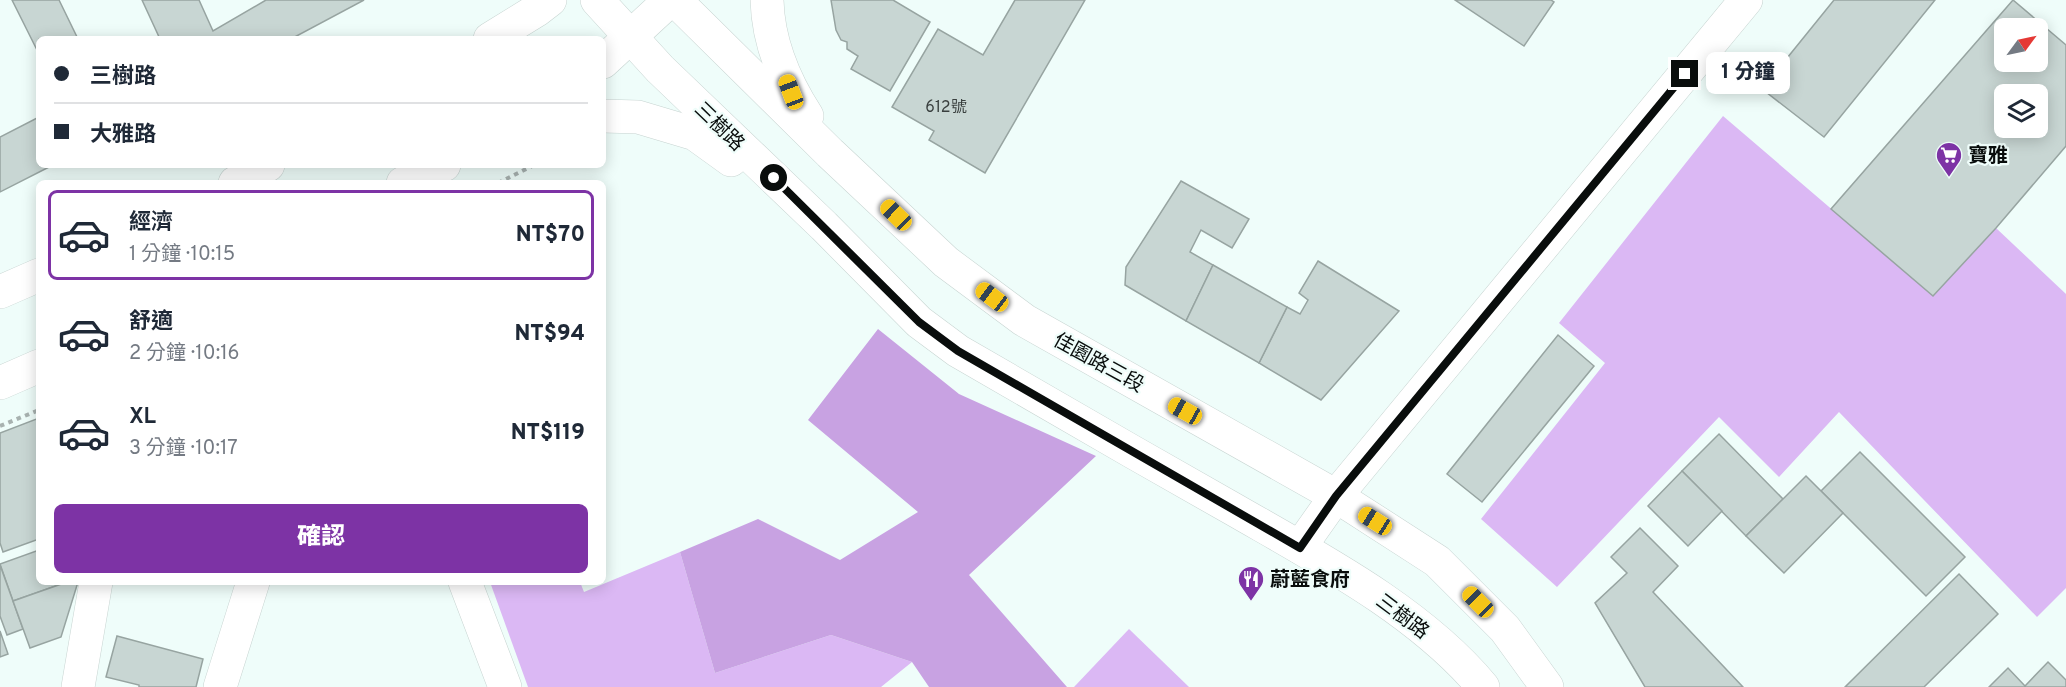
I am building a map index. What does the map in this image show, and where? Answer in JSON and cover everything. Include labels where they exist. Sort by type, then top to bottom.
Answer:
[{"type":"street","points":[[495,36],[550,0]]},
{"type":"street","name":"三樹路","points":[[597,0],[630,38],[824,226],[919,322],[958,351],[1300,548],[1400,611],[1465,665],[1483,687]]},
{"type":"street","points":[[606,59],[670,0]]},
{"type":"street","name":"佳園路三段","points":[[675,0],[830,153],[946,262],[1024,320],[1336,496],[1437,561],[1505,629],[1547,687]]},
{"type":"street","points":[[767,0],[767,12],[775,48],[791,92],[830,153]]},
{"type":"street","points":[[1300,548],[1336,496],[1746,0]]},
{"type":"street","points":[[606,116],[638,117],[695,134],[824,226]]},
{"type":"street","points":[[240,180],[262,168]]},
{"type":"street","points":[[408,180],[428,168]]},
{"type":"street","points":[[410,180],[437,168]]},
{"type":"street","points":[[0,292],[36,276]]},
{"type":"street","points":[[0,383],[36,367]]},
{"type":"street","points":[[78,687],[95,585]]},
{"type":"street","points":[[220,687],[252,585]]},
{"type":"street","points":[[466,585],[505,687]]},
{"type":"path","points":[[504,180],[528,168]]},
{"type":"path","points":[[0,426],[36,411]]},
{"type":"shaded area","points":[[1723,116],[1933,296],[1996,228],[2066,294],[2066,588],[2037,617],[1839,412],[1779,477],[1719,417],[1557,587],[1481,519],[1605,363],[1559,323]]},
{"type":"shaded area","points":[[878,329],[959,394],[1096,456],[969,575],[1067,687],[929,687],[912,662],[831,635],[715,673],[680,552],[758,519],[840,560],[918,512],[808,420]]},
{"type":"shaded area","points":[[680,552],[715,673],[831,635],[912,662],[881,687],[528,687],[491,585],[581,585],[584,592],[606,585],[606,583]]},
{"type":"shaded area","points":[[1129,629],[1189,687],[1074,687]]},
{"type":"building","points":[[12,0],[59,0],[77,36],[36,36],[36,48]]},
{"type":"building","points":[[142,0],[199,0],[213,31],[266,0],[364,0],[297,36],[159,36]]},
{"type":"building","points":[[831,0],[893,0],[930,22],[890,91],[851,69],[858,56],[847,49],[847,42],[841,40],[836,30]]},
{"type":"building","points":[[1015,0],[1085,0],[985,173],[929,140],[934,131],[892,107],[938,29],[983,55]]},
{"type":"building","points":[[1455,0],[1551,0],[1554,2],[1524,46]]},
{"type":"building","points":[[1834,0],[1935,0],[1824,137],[1762,89]]},
{"type":"building","name":"寶雅","points":[[2013,0],[2034,18],[1997,18]]},
{"type":"building","name":"寶雅","points":[[1994,22],[1994,72],[2048,72],[2048,30],[2066,45],[2066,146],[1996,228],[1933,296],[1831,209]]},
{"type":"building","points":[[36,119],[36,168],[47,168],[0,192],[0,137]]},
{"type":"building","points":[[1181,181],[1249,219],[1232,248],[1201,230],[1190,252],[1213,265],[1186,321],[1125,285],[1126,267]]},
{"type":"building","points":[[1318,261],[1399,311],[1321,400],[1259,363],[1287,307],[1300,314],[1308,300],[1299,293]]},
{"type":"building","points":[[1213,265],[1287,307],[1259,363],[1186,321]]},
{"type":"building","points":[[1558,335],[1594,366],[1482,502],[1447,474]]},
{"type":"building","points":[[36,419],[36,540],[3,552],[0,543],[0,433]]},
{"type":"building","points":[[1719,434],[1783,499],[1746,536],[1682,471]]},
{"type":"building","points":[[1860,452],[1965,557],[1926,596],[1821,491]]},
{"type":"building","points":[[1682,471],[1722,511],[1688,546],[1648,506]]},
{"type":"building","points":[[1806,476],[1843,513],[1784,573],[1746,536]]},
{"type":"building","points":[[1640,528],[1678,566],[1653,592],[1743,687],[1645,687],[1595,603],[1627,573],[1611,557]]},
{"type":"building","points":[[36,551],[36,585],[58,585],[13,601],[0,564]]},
{"type":"building","points":[[0,565],[23,629],[7,635],[0,616]]},
{"type":"building","points":[[1959,574],[1998,614],[1924,687],[1845,687]]},
{"type":"building","points":[[58,585],[77,585],[61,637],[30,648],[13,601]]},
{"type":"building","points":[[0,631],[8,654],[0,657]]},
{"type":"building","points":[[117,636],[203,659],[196,687],[139,687],[139,685],[106,677]]},
{"type":"building","points":[[2048,662],[2066,680],[2066,687],[1989,687],[2008,668],[2025,686]]},
{"type":"place","name":"寶雅","points":[[1949,178]]},
{"type":"place","name":"蔚藍食府","points":[[1251,602]]},
{"type":"route","points":[[774,178],[919,322],[958,351],[1300,548],[1336,496],[1685,74]]}]
